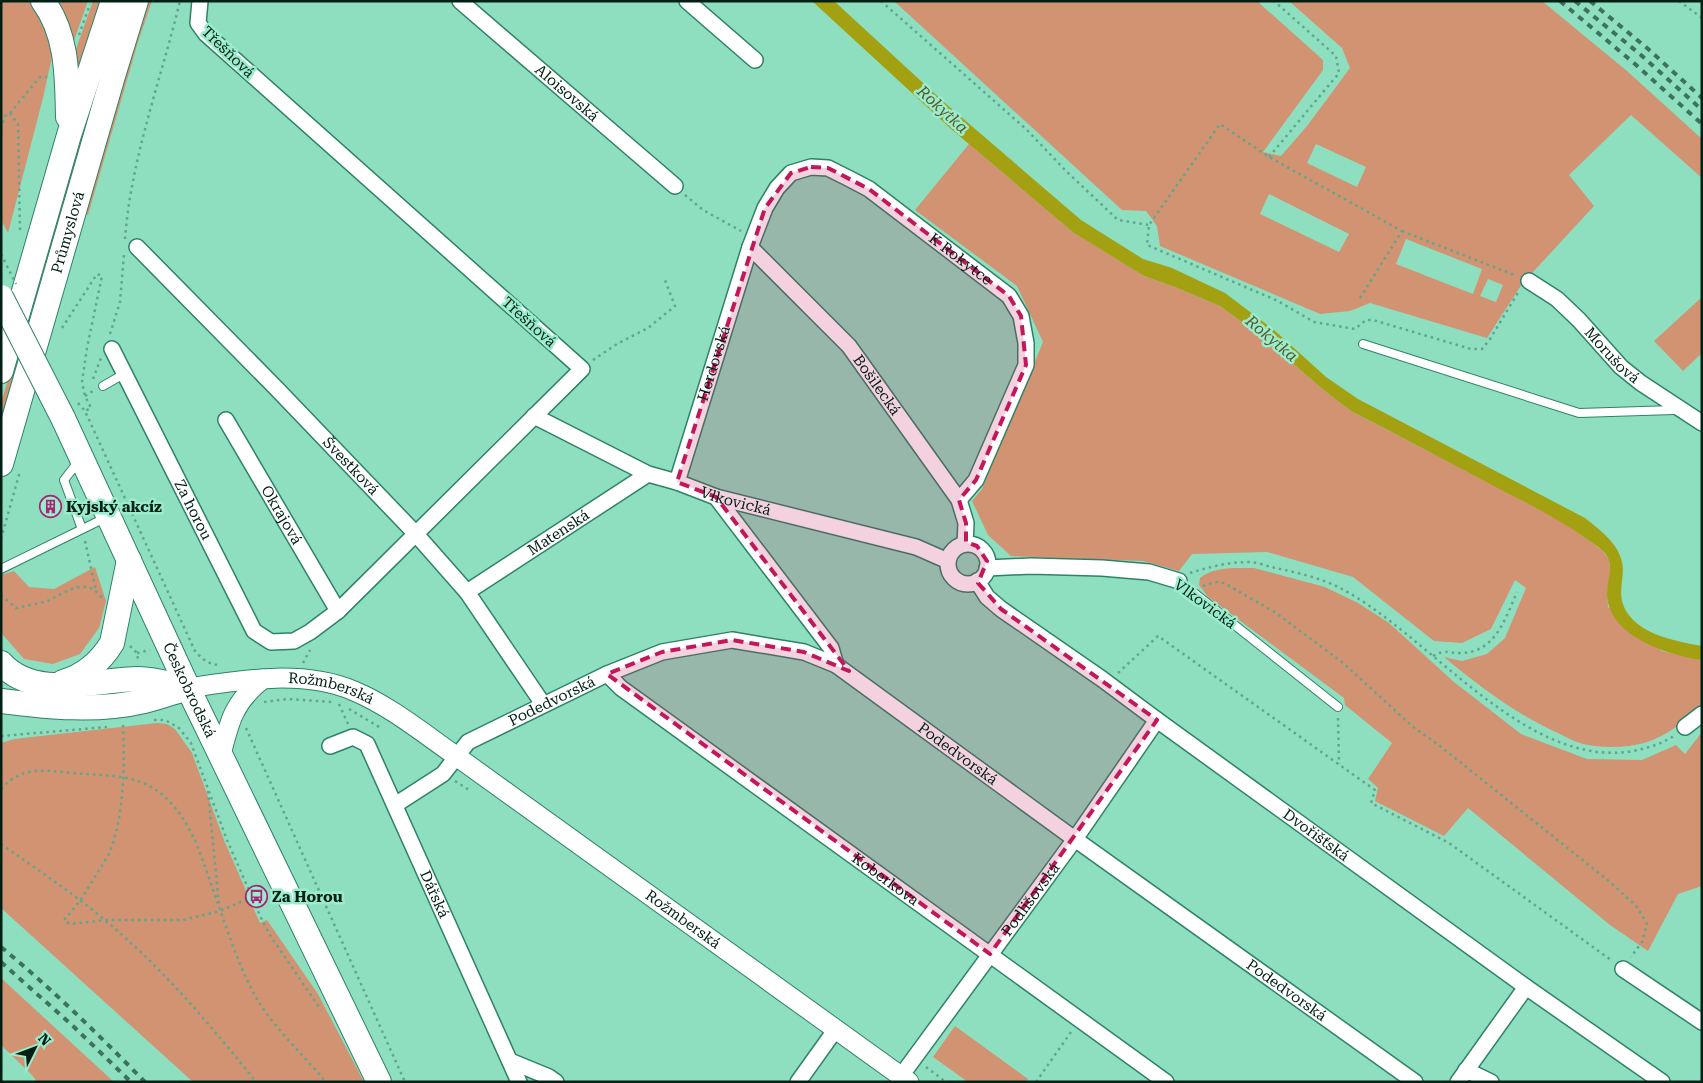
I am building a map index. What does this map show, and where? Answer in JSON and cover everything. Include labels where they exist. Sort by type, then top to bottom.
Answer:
[{"type":"main road","points":[[43,1],[55,23],[66,56],[69,135]]},
{"type":"main road","name":"Průmyslová","points":[[1,371],[69,135],[113,1]]},
{"type":"main road","name":"Průmyslová","points":[[1,464],[136,1]]},
{"type":"main road","name":"Českobrodská","points":[[1,297],[63,418],[188,688],[378,1082]]},
{"type":"main road","points":[[47,684],[58,683],[76,676],[94,665],[106,652],[114,638],[129,560]]},
{"type":"main road","points":[[1,663],[26,680],[47,684],[83,684],[140,679],[188,688]]},
{"type":"main road","points":[[1,701],[48,707],[83,708],[142,701],[188,688]]},
{"type":"street","name":"Třešňová","points":[[200,1],[198,23],[206,34],[582,369]]},
{"type":"street","name":"Aloisovská","points":[[460,1],[675,186]]},
{"type":"street","points":[[687,1],[755,60]]},
{"type":"street","name":"K Rokytce","points":[[750,247],[765,208],[777,188],[791,174],[811,167],[828,168],[869,190],[1009,296],[1021,316],[1026,343],[1026,365],[976,480],[959,500]]},
{"type":"street","name":"Švestková","points":[[129,247],[269,381],[415,534],[467,592],[543,704]]},
{"type":"street","name":"Herdovská","points":[[676,482],[750,247]]},
{"type":"street","name":"Bošilecká","points":[[750,247],[849,346],[959,500],[966,523],[966,544]]},
{"type":"street","name":"Morušová","points":[[1527,280],[1562,304],[1621,367],[1676,408],[1698,417]]},
{"type":"street","name":"Za horou","points":[[107,347],[124,374],[254,631],[271,642],[294,641],[310,632]]},
{"type":"street","points":[[310,632],[338,611],[582,369]]},
{"type":"street","name":"Vlkovická","points":[[534,416],[648,474],[716,497],[916,547],[948,561]]},
{"type":"street","name":"Okrajová","points":[[226,420],[338,611]]},
{"type":"street","name":"Matenská","points":[[467,592],[648,474]]},
{"type":"street","points":[[716,497],[831,648],[836,666]]},
{"type":"street","points":[[966,544],[977,546],[984,553],[987,561],[987,568],[982,578],[970,584],[962,583],[955,579],[950,571],[948,561],[956,547],[966,544]]},
{"type":"street","name":"Vlkovická","points":[[987,568],[1031,566],[1102,568],[1149,572],[1185,586]]},
{"type":"street","name":"Dvořišťská","points":[[977,582],[987,597],[1001,609],[1108,683],[1526,987],[1662,1082]]},
{"type":"street","name":"Podedvorská","points":[[456,756],[468,742],[543,704],[607,674],[662,652],[732,640],[804,652],[836,666],[1415,1082]]},
{"type":"street","name":"Koberkova","points":[[607,674],[629,694],[1166,1082]]},
{"type":"street","points":[[221,755],[229,723],[235,709],[248,692],[263,679]]},
{"type":"street","name":"Rožmberská","points":[[188,688],[263,679],[312,680],[353,690],[370,699],[405,720],[456,756],[905,1079]]},
{"type":"street","points":[[1685,727],[1702,714]]},
{"type":"street","name":"Podlišovská","points":[[905,1079],[915,1059],[1075,839],[1157,720]]},
{"type":"street","points":[[330,746],[353,736]]},
{"type":"street","name":"Dářská","points":[[353,736],[366,744],[519,1082]]},
{"type":"street","points":[[395,805],[443,774],[456,756]]},
{"type":"street","points":[[1623,968],[1702,1022]]},
{"type":"street","points":[[1490,1082],[1462,1076],[1526,987]]},
{"type":"street","points":[[798,1082],[836,1029]]},
{"type":"street","points":[[510,1061],[549,1077],[556,1082]]},
{"type":"lane","points":[[1363,344],[1579,414],[1674,410],[1676,408]]},
{"type":"lane","points":[[103,386],[124,374]]},
{"type":"lane","points":[[81,458],[64,480],[82,529]]},
{"type":"lane","points":[[1,569],[108,516]]},
{"type":"lane","name":"Vlkovická","points":[[1185,586],[1338,707]]},
{"type":"path","points":[[85,396],[93,391],[93,377],[107,347],[120,302],[129,247],[128,207],[137,163],[180,1]]},
{"type":"path","points":[[881,1],[1027,130],[1066,171],[1118,220],[1149,225]]},
{"type":"path","points":[[1269,157],[1339,73],[1336,56],[1274,1]]},
{"type":"path","points":[[1679,1],[1702,18]]},
{"type":"path","points":[[1,129],[5,116],[40,77],[53,76]]},
{"type":"path","points":[[10,112],[18,124],[20,235]]},
{"type":"path","points":[[1220,124],[1269,157],[1402,231],[1527,280],[1482,349],[1471,349],[1374,320],[1366,320],[1354,330],[1314,322],[1278,301],[1147,245],[1149,225],[1220,124]]},
{"type":"path","points":[[690,200],[703,210],[740,230],[750,247]]},
{"type":"path","points":[[1360,298],[1402,231]]},
{"type":"path","points":[[57,335],[96,274],[102,276],[86,348],[82,382],[85,396],[91,408],[85,410],[200,657],[212,664],[226,665]]},
{"type":"path","points":[[582,369],[616,344],[648,328],[675,306],[665,280]]},
{"type":"path","points":[[82,529],[91,560],[96,590],[103,600]]},
{"type":"path","points":[[1108,683],[1158,636],[1375,790],[1371,803],[1449,843],[1623,968],[1642,942],[1647,924],[1637,907],[1610,882],[1448,752],[1412,726],[1342,662],[1276,613],[1224,583],[1215,582],[1185,586],[1189,574],[1213,566],[1251,562],[1297,573],[1339,587],[1380,612],[1462,681],[1536,732],[1581,749],[1619,753],[1646,748],[1666,741],[1685,727]]},
{"type":"path","points":[[1,595],[16,608],[48,600],[69,588],[83,586],[96,590]]},
{"type":"path","points":[[1434,656],[1443,650],[1459,653],[1476,651],[1489,643],[1498,633],[1517,592]]},
{"type":"path","points":[[294,663],[304,662],[312,644],[310,632]]},
{"type":"path","points":[[259,703],[287,699],[339,703],[381,728]]},
{"type":"path","points":[[339,703],[353,736]]},
{"type":"path","points":[[1338,707],[1339,764]]},
{"type":"path","points":[[235,709],[244,715],[244,723],[405,1082]]},
{"type":"path","points":[[152,720],[159,719],[170,722],[179,728],[195,750],[227,840],[270,935],[324,1014]]},
{"type":"path","points":[[116,726],[130,724]]},
{"type":"path","points":[[123,725],[123,778],[112,846],[80,901],[64,920],[70,924],[105,920],[183,920],[220,911],[252,898]]},
{"type":"path","points":[[1,736],[109,727]]},
{"type":"path","points":[[1,789],[19,774],[41,770],[123,778],[142,783],[164,796],[179,814],[194,838],[245,976],[260,1004],[326,1082]]},
{"type":"path","points":[[208,787],[220,911]]},
{"type":"path","points":[[1,844],[105,920],[175,985],[256,1082]]},
{"type":"path","points":[[1036,1082],[1079,1020]]},
{"type":"path","points":[[915,1059],[946,1082]]},
{"type":"highlighted area","points":[[811,167],[828,168],[869,189],[1009,296],[1021,316],[1026,365],[976,480],[959,500],[966,523],[966,542],[977,546],[987,561],[978,583],[1001,609],[1157,720],[990,954],[607,674],[662,652],[732,640],[804,652],[849,671],[716,497],[677,482],[765,208],[791,173]]},
{"type":"shaded area","points":[[1,1],[34,1],[58,56],[52,57],[8,233],[1,220]]},
{"type":"shaded area","points":[[53,1],[88,1],[72,46]]},
{"type":"shaded area","points":[[93,1],[104,1],[78,72],[75,52]]},
{"type":"shaded area","points":[[122,1],[35,310],[30,299]]},
{"type":"shaded area","points":[[146,1],[152,1],[138,42],[88,215],[82,213]]},
{"type":"shaded area","points":[[894,1],[1257,1],[1323,60],[1323,70],[1263,152],[1281,156],[1307,126],[1350,68],[1342,48],[1289,1],[1542,1],[1627,71],[1702,139],[1702,178],[1631,115],[1569,175],[1594,206],[1522,284],[1487,338],[1370,303],[1350,311],[1320,314],[1160,246],[1157,226],[1146,211],[1122,210]],"holes":[[[1316,144],[1366,167],[1357,187],[1307,163]],[[1269,194],[1349,234],[1339,252],[1260,214]],[[1406,239],[1482,269],[1473,294],[1396,264]],[[1488,279],[1503,285],[1496,302],[1480,296]]]},
{"type":"shaded area","points":[[969,144],[1074,233],[1144,276],[1220,306],[1257,333],[1351,411],[1564,522],[1603,551],[1609,560],[1611,576],[1607,592],[1608,607],[1662,651],[1702,660],[1702,707],[1660,737],[1629,746],[1605,747],[1574,741],[1543,726],[1499,699],[1444,657],[1462,661],[1487,654],[1505,638],[1526,588],[1515,580],[1491,629],[1462,643],[1434,641],[1353,577],[1267,552],[1192,554],[1179,571],[1143,561],[1011,556],[988,535],[972,501],[982,489],[1043,342],[1017,286],[915,210]]},
{"type":"shaded area","points":[[1702,297],[1702,353],[1683,371],[1654,341]]},
{"type":"shaded area","points":[[15,356],[20,367],[1,431],[1,403]]},
{"type":"shaded area","points":[[95,567],[106,601],[99,628],[80,654],[53,664],[24,659],[3,635],[1,627],[1,575],[14,571],[29,587],[54,589]]},
{"type":"shaded area","points":[[1226,568],[1254,568],[1325,587],[1358,603],[1389,623],[1454,682],[1521,734],[1587,759],[1642,760],[1676,745],[1685,754],[1702,732],[1702,886],[1678,894],[1648,951],[1610,925],[1468,808],[1444,836],[1375,801],[1378,788],[1368,779],[1392,743],[1345,705],[1344,698],[1208,597],[1199,585],[1200,578],[1212,571]]},
{"type":"shaded area","points":[[157,723],[167,724],[175,729],[192,753],[224,840],[260,923],[267,920],[318,994],[364,1082],[193,1082],[1,908],[1,743],[14,739]]},
{"type":"shaded area","points":[[1,978],[114,1082],[37,1082],[1,1045]]},
{"type":"shaded area","points":[[955,1026],[1028,1079],[1025,1082],[968,1082],[933,1057]]},
{"type":"water","name":"Rokytka","points":[[812,1],[834,1],[946,104],[1081,220],[1143,259],[1172,268],[1225,293],[1274,330],[1326,377],[1358,399],[1585,518],[1608,537],[1620,555],[1623,567],[1622,601],[1634,621],[1655,634],[1702,646],[1702,660],[1657,648],[1628,632],[1617,621],[1610,609],[1607,594],[1610,572],[1609,561],[1599,547],[1557,519],[1351,411],[1257,333],[1220,306],[1144,276],[1074,233],[950,128]]},
{"type":"railway","points":[[1560,1],[1702,124]]},
{"type":"railway","points":[[1575,1],[1641,55],[1702,110]]},
{"type":"railway","points":[[1590,1],[1647,48],[1702,98]]},
{"type":"railway","points":[[1,947],[39,979],[145,1082]]},
{"type":"railway","points":[[1,962],[73,1026],[131,1082]]},
{"type":"place","name":"Kyjský akcíz","points":[[50,507]]},
{"type":"place","name":"Za Horou","points":[[256,897]]}]
